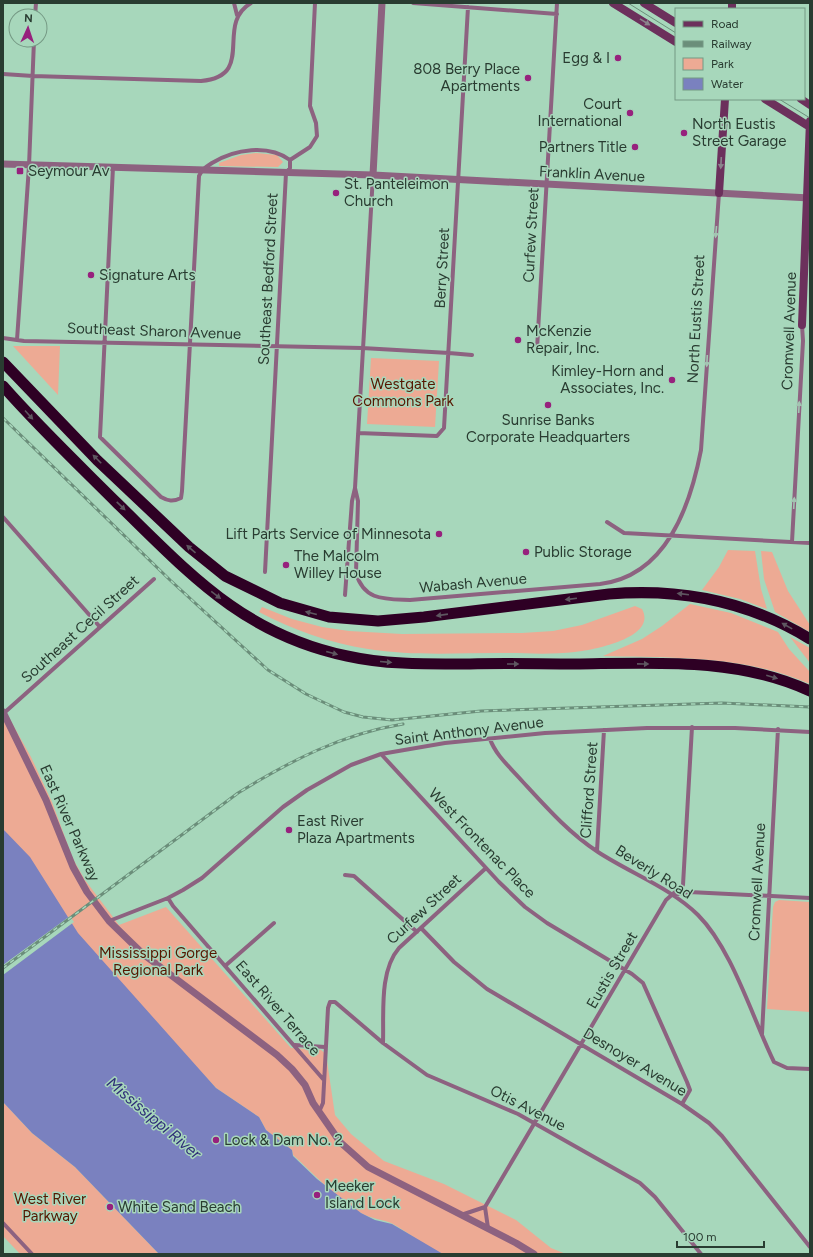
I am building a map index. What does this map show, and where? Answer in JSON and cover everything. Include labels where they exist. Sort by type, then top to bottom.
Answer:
[{"type":"highway","points":[[3,362],[42,404],[102,464],[188,547],[225,576],[280,603],[329,617],[378,621],[410,619],[609,594],[666,592],[722,601],[742,607],[770,617],[810,639]]},
{"type":"highway","points":[[3,386],[51,437],[187,571],[242,614],[274,632],[299,642],[348,657],[392,663],[607,663],[718,666],[765,674],[810,691]]},
{"type":"main road","points":[[613,3],[675,41]]},
{"type":"main road","points":[[644,3],[675,22]]},
{"type":"main road","name":"North Eustis Street","points":[[719,193],[725,100]]},
{"type":"main road","points":[[767,100],[810,127]]},
{"type":"main road","name":"Cromwell Avenue","points":[[802,325],[809,198],[810,121]]},
{"type":"street","points":[[3,74],[201,81],[215,79],[225,73],[232,63],[234,48],[233,31],[237,15],[234,3]]},
{"type":"street","points":[[237,15],[251,3]]},
{"type":"street","points":[[113,167],[100,437],[161,497],[168,501],[175,501],[181,498],[199,176],[201,170],[218,160],[251,150],[276,152],[290,160],[310,147],[317,136],[316,122],[310,106],[315,3]]},
{"type":"street","points":[[345,595],[352,501],[355,488],[382,3]]},
{"type":"street","points":[[412,3],[557,14]]},
{"type":"street","name":"Curfew Street","points":[[537,349],[557,3]]},
{"type":"street","name":"Berry Street","points":[[358,433],[437,436],[442,433],[444,428],[460,180],[468,8]]},
{"type":"street","points":[[17,340],[29,166],[34,48]]},
{"type":"street","name":"Southeast Bedford Street","points":[[265,572],[286,173],[290,168],[290,160]]},
{"type":"street","name":"Franklin Avenue","points":[[3,164],[29,166],[373,175],[809,198]]},
{"type":"street","name":"North Eustis Street","points":[[671,536],[694,483],[704,432],[714,246],[719,193]]},
{"type":"street","name":"Cromwell Avenue","points":[[790,542],[803,341],[802,325]]},
{"type":"street","name":"Southeast Sharon Avenue","points":[[3,338],[17,340],[362,348],[449,352],[472,355]]},
{"type":"street","name":"Wabash Avenue","points":[[355,488],[358,501],[356,573],[366,592],[387,600],[410,600],[611,583],[629,576],[644,567],[659,553],[671,536]]},
{"type":"street","points":[[3,516],[100,627]]},
{"type":"street","points":[[606,522],[624,533],[810,543]]},
{"type":"street","name":"Southeast Cecil Street","points":[[3,712],[154,579]]},
{"type":"street","name":"East River Parkway","points":[[3,712],[43,795],[73,867],[87,892],[109,921],[143,954],[287,1064],[305,1085],[319,1112],[340,1142],[368,1167],[488,1228],[534,1254]]},
{"type":"street","name":"Saint Anthony Avenue","points":[[109,921],[168,898],[202,878],[283,807],[306,790],[346,768],[381,754],[422,746],[604,730],[692,727],[778,729],[810,732]]},
{"type":"street","name":"Eustis Street","points":[[486,1207],[666,900],[683,884],[692,727]]},
{"type":"street","name":"Cromwell Avenue","points":[[762,1036],[778,729]]},
{"type":"street","name":"Clifford Street","points":[[597,851],[604,730]]},
{"type":"street","name":"Beverly Road","points":[[490,739],[497,752],[549,810],[577,836],[597,851],[673,895],[697,914],[722,947],[774,1062],[779,1066],[810,1069]]},
{"type":"street","name":"West Frontenac Place","points":[[381,754],[513,896],[541,919],[626,970],[643,983],[690,1090],[682,1104]]},
{"type":"street","name":"Curfew Street","points":[[383,1043],[387,969],[394,954],[486,868]]},
{"type":"street","points":[[345,875],[354,876],[417,932]]},
{"type":"street","points":[[673,895],[689,892],[810,898]]},
{"type":"street","name":"East River Terrace","points":[[168,898],[173,906],[323,1079]]},
{"type":"street","points":[[225,966],[274,923]]},
{"type":"street","name":"Desnoyer Avenue","points":[[421,928],[454,962],[487,989],[682,1104],[709,1123],[722,1136],[810,1247]]},
{"type":"street","name":"Otis Avenue","points":[[325,1047],[328,1008],[330,1002],[335,1002],[383,1043],[427,1075],[518,1114],[644,1186],[655,1197],[701,1254]]},
{"type":"street","points":[[295,1045],[325,1047],[322,1103],[319,1112]]},
{"type":"street","points":[[460,1215],[486,1207],[488,1228]]},
{"type":"street","points":[[3,1223],[32,1254]]},
{"type":"green space","points":[[256,153],[277,155],[283,162],[278,167],[219,166],[219,163],[241,155]]},
{"type":"green space","points":[[13,346],[60,346],[58,395]]},
{"type":"green space","name":"Westgate Commons Park","points":[[371,358],[439,361],[435,427],[367,424]]},
{"type":"green space","points":[[728,550],[755,551],[761,589],[767,609],[740,599],[702,590],[719,567]]},
{"type":"green space","points":[[761,551],[772,552],[788,591],[810,625],[810,632],[775,612],[764,579]]},
{"type":"green space","points":[[690,604],[731,613],[778,632],[789,649],[810,672],[810,684],[760,668],[734,663],[682,658],[603,656],[642,639],[662,626]]},
{"type":"green space","points":[[635,606],[642,609],[644,619],[641,628],[621,641],[595,649],[546,654],[400,653],[368,649],[312,635],[285,625],[259,612],[262,607],[292,619],[322,627],[349,631],[402,634],[522,633],[553,631],[582,625]]},
{"type":"green space","points":[[790,637],[810,648],[810,663]]},
{"type":"green space","name":"Mississippi Gorge Regional Park","points":[[3,707],[31,757],[52,802],[73,859],[85,880],[119,925],[166,907],[291,1048],[321,1050],[326,1054],[335,1115],[351,1134],[384,1161],[444,1184],[516,1220],[551,1248],[566,1254],[443,1254],[436,1251],[393,1224],[365,1215],[352,1207],[334,1193],[293,1155],[292,1150],[266,1130],[259,1117],[216,1088],[77,938],[3,836]]},
{"type":"green space","points":[[779,900],[810,902],[810,1012],[767,1009],[773,907],[775,902]]},
{"type":"green space","name":"West River Parkway","points":[[3,1102],[32,1133],[75,1167],[159,1254],[20,1254],[3,1236]]},
{"type":"water","name":"Mississippi River","points":[[3,829],[30,857],[78,933],[216,1088],[259,1117],[266,1130],[292,1150],[293,1156],[317,1179],[361,1213],[375,1220],[392,1224],[443,1254],[159,1254],[75,1167],[32,1133],[3,1102]]},
{"type":"pier","points":[[70,916],[74,922],[3,975],[3,965]]},
{"type":"tram line","points":[[628,3],[675,32]]},
{"type":"tram line","points":[[781,100],[810,118]]},
{"type":"railway","points":[[3,418],[170,580],[268,670],[306,694],[344,712],[363,717],[392,720],[481,711],[722,703],[810,707]]},
{"type":"railway","points":[[3,968],[238,793],[277,770],[317,750],[359,734],[403,724]]},
{"type":"place","name":"Egg & I","points":[[618,58]]},
{"type":"place","name":"808 Berry Place Apartments","points":[[528,78]]},
{"type":"place","name":"Court International","points":[[630,113]]},
{"type":"place","name":"North Eustis Street Garage","points":[[684,133]]},
{"type":"place","name":"Partners Title","points":[[635,147]]},
{"type":"place","name":"Seymour Av","points":[[20,171]]},
{"type":"place","name":"St. Panteleimon Church","points":[[336,193]]},
{"type":"place","name":"Signature Arts","points":[[91,275]]},
{"type":"place","name":"McKenzie Repair, Inc.","points":[[518,340]]},
{"type":"place","name":"Kimley-Horn and Associates, Inc.","points":[[672,380]]},
{"type":"place","name":"Sunrise Banks Corporate Headquarters","points":[[548,405]]},
{"type":"place","name":"Lift Parts Service of Minnesota","points":[[439,534]]},
{"type":"place","name":"Public Storage","points":[[526,552]]},
{"type":"place","name":"The Malcolm Willey House","points":[[286,565]]},
{"type":"place","name":"East River Plaza Apartments","points":[[289,830]]},
{"type":"place","name":"Lock & Dam No. 2","points":[[216,1140]]},
{"type":"place","name":"Meeker Island Lock","points":[[317,1195]]},
{"type":"place","name":"White Sand Beach","points":[[110,1207]]}]
